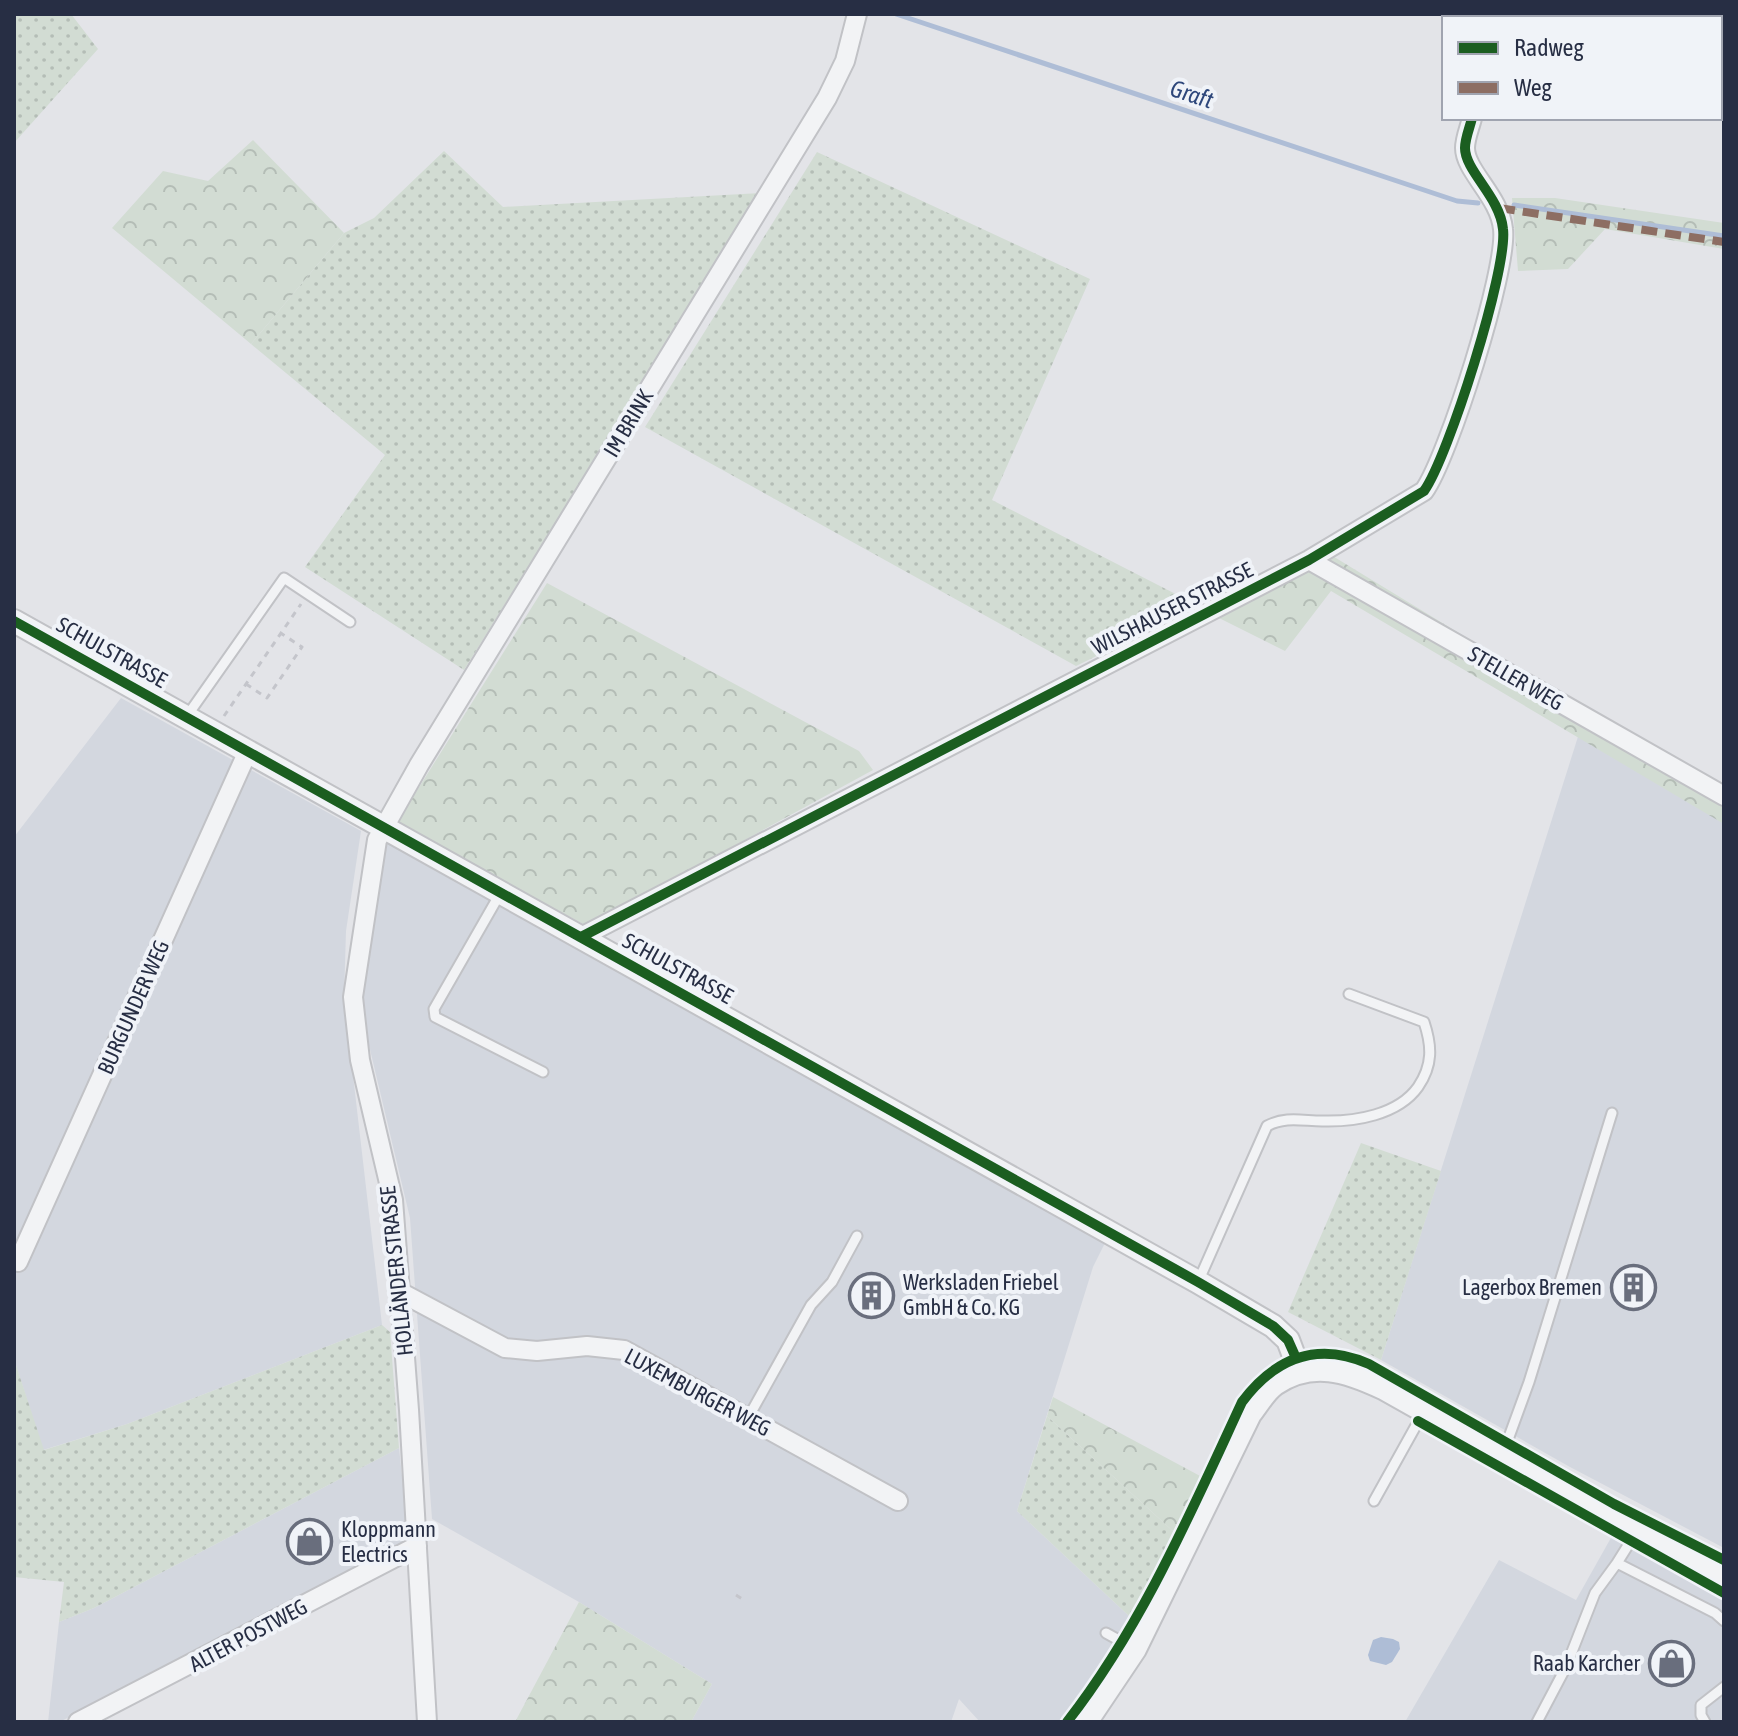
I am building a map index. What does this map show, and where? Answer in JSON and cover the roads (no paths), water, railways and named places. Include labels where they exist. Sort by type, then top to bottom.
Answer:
[{"type":"street","name":"IM BRINK","points":[[385,826],[427,752],[827,98],[845,61],[857,14]]},
{"type":"street","name":"WILSHAUSER STRASSE","points":[[581,937],[1309,560],[1416,498],[1429,484],[1438,465],[1488,313],[1503,253],[1504,231],[1499,208],[1466,158],[1464,145],[1471,120]]},
{"type":"street","name":"STELLER WEG","points":[[1309,560],[1724,796]]},
{"type":"street","name":"SCHULSTRASSE","points":[[14,621],[1198,1282],[1273,1326],[1288,1340],[1300,1372]]},
{"type":"street","name":"BURGUNDER WEG","points":[[18,1262],[248,751]]},
{"type":"street","name":"HOLLÄNDER STRASSE","points":[[385,826],[377,840],[353,997],[360,1060],[393,1200],[427,1722]]},
{"type":"street","name":"LUXEMBURGER WEG","points":[[400,1292],[505,1348],[537,1351],[587,1346],[624,1350],[898,1501]]},
{"type":"street","points":[[1086,1722],[1135,1649],[1250,1414],[1273,1385],[1300,1372],[1328,1368],[1352,1373],[1724,1576]]},
{"type":"street","name":"ALTER POSTWEG","points":[[78,1722],[417,1546]]},
{"type":"lane","points":[[187,716],[284,578],[350,622]]},
{"type":"lane","points":[[501,892],[434,1014],[543,1072]]},
{"type":"lane","points":[[1198,1282],[1267,1126],[1288,1119],[1332,1122],[1392,1110],[1411,1097],[1424,1078],[1431,1059],[1424,1022],[1349,994]]},
{"type":"lane","points":[[1502,1456],[1529,1382],[1612,1113]]},
{"type":"lane","points":[[748,1418],[811,1305],[832,1282],[857,1236]]},
{"type":"lane","points":[[1374,1501],[1423,1412]]},
{"type":"lane","points":[[1537,1722],[1566,1667],[1595,1593],[1637,1531]]},
{"type":"lane","points":[[1617,1563],[1715,1613],[1724,1621]]},
{"type":"lane","points":[[1106,1633],[1135,1649]]},
{"type":"lane","points":[[1705,1722],[1701,1705],[1724,1687]]},
{"type":"water","points":[[1381,1637],[1399,1642],[1400,1649],[1392,1662],[1386,1665],[1370,1661],[1368,1655],[1373,1640]]},
{"type":"waterway","name":"Graft","points":[[896,14],[1457,201],[1478,203]]},
{"type":"waterway","points":[[1514,205],[1724,236]]},
{"type":"place","name":"Lagerbox Bremen","points":[[1633,1287]]},
{"type":"place","name":"Werksladen Friebel GmbH & Co. KG","points":[[872,1295]]},
{"type":"place","name":"Kloppmann Electrics","points":[[310,1542]]},
{"type":"place","name":"Raab Karcher","points":[[1671,1663]]}]
